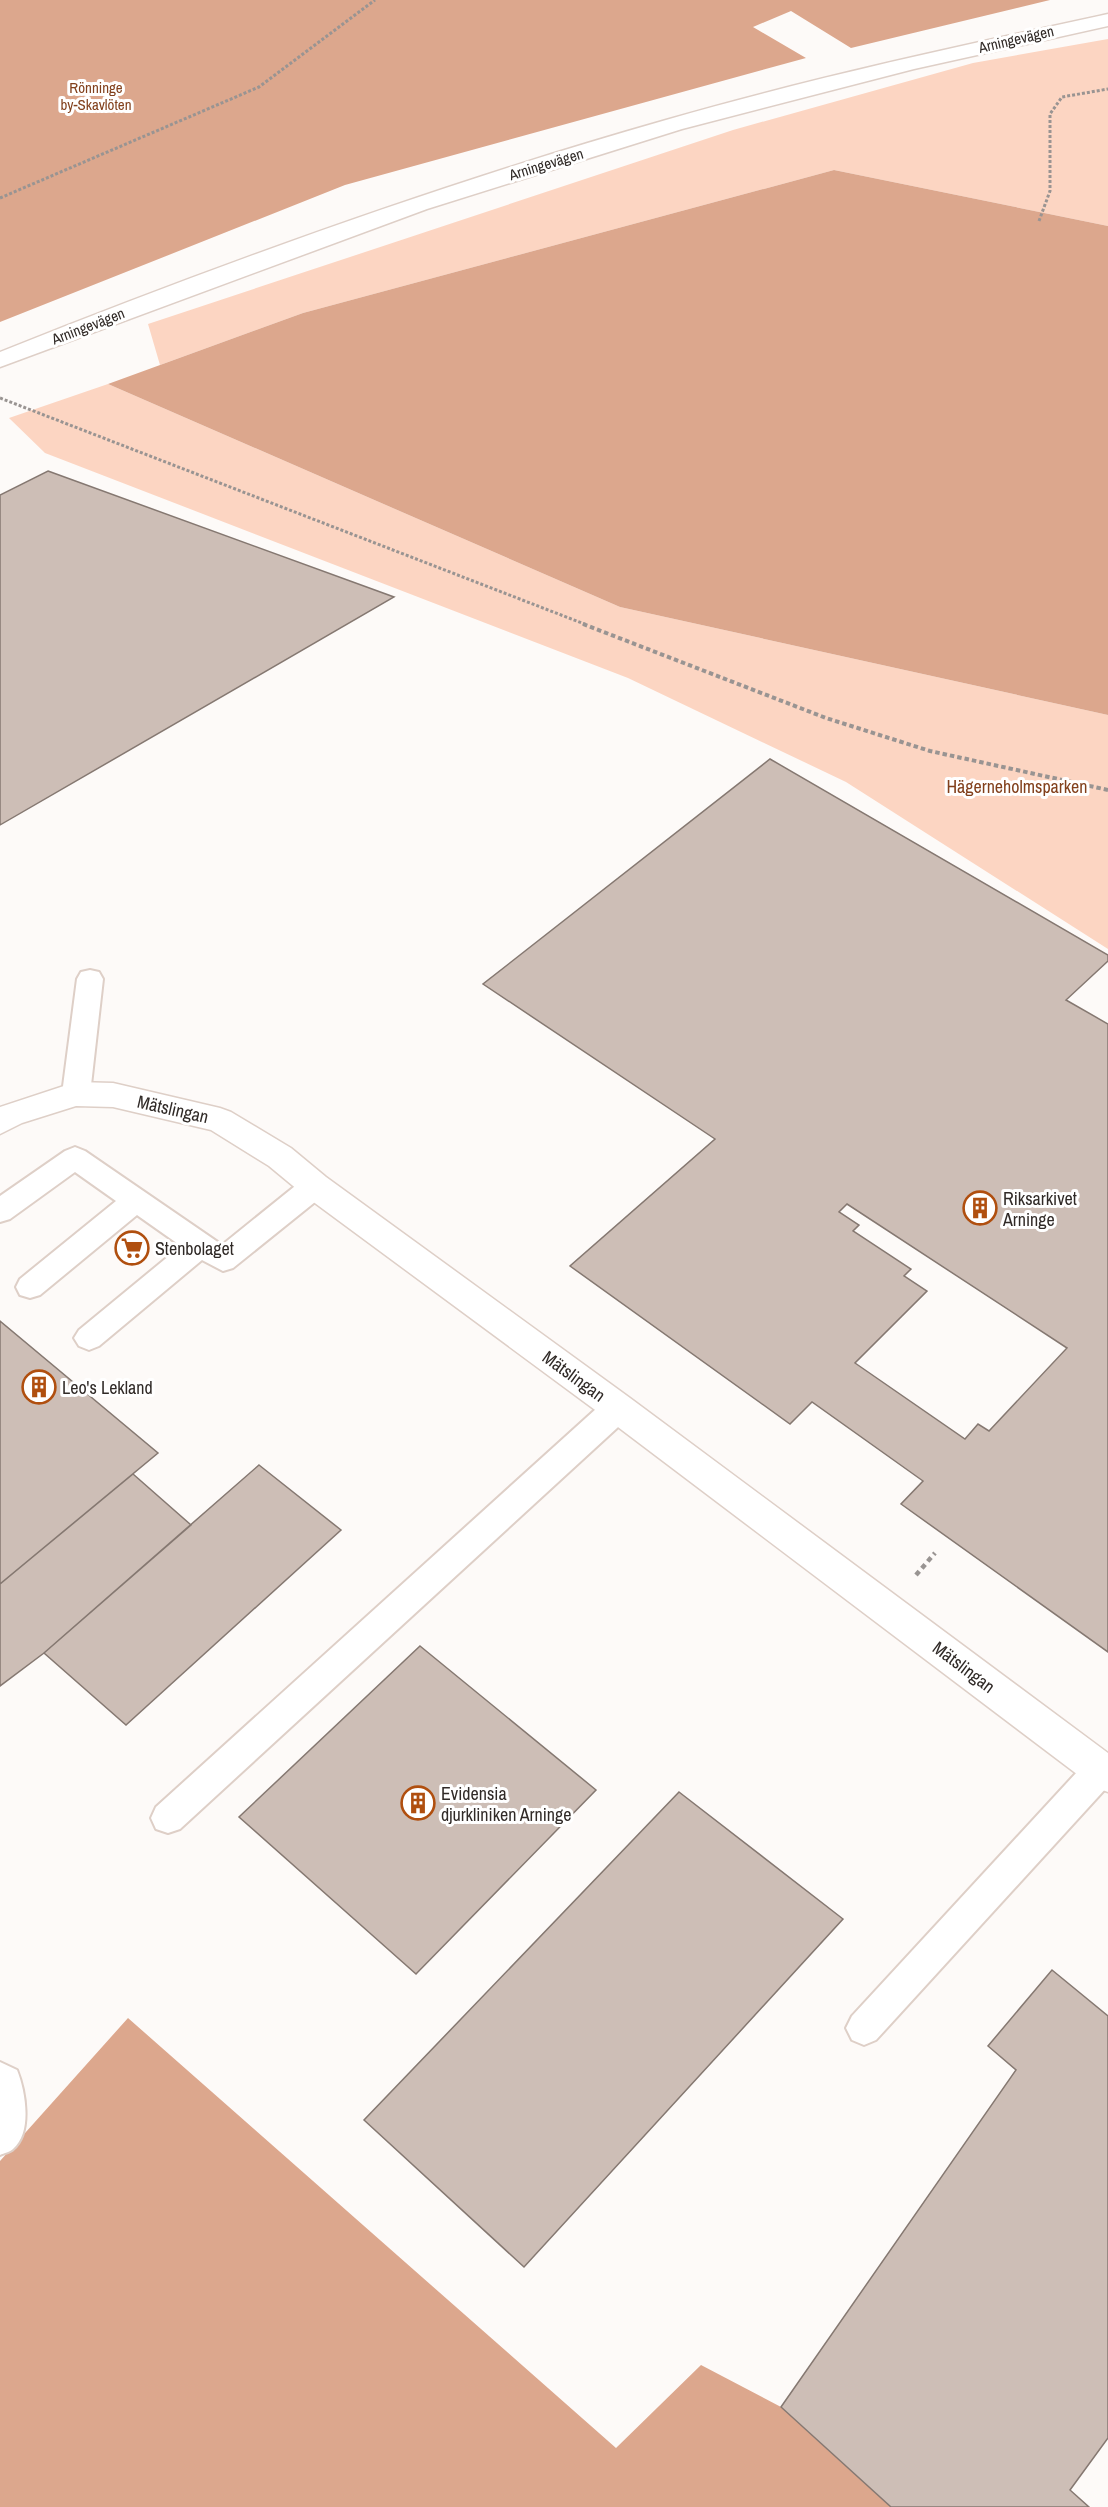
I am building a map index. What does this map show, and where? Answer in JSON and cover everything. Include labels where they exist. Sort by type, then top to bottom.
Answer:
[{"type":"main road","name":"Arningevägen","points":[[0,360],[88,325],[419,204],[674,124],[912,63],[1108,20]]},
{"type":"main road","name":"Mätslingan","points":[[0,1122],[11,1115],[76,1094],[113,1095],[220,1120],[280,1157],[315,1186],[618,1408],[1105,1772]]},
{"type":"lane","points":[[76,1094],[90,979]]},
{"type":"lane","points":[[0,1211],[75,1158],[223,1260],[315,1186]]},
{"type":"lane","points":[[30,1287],[136,1200]]},
{"type":"lane","points":[[89,1338],[201,1245]]},
{"type":"lane","points":[[168,1818],[618,1408]]},
{"type":"lane","points":[[864,2028],[1105,1772]]},
{"type":"lane","points":[[0,2080],[4,2082],[7,2127],[0,2136]]},
{"type":"path","points":[[0,198],[259,87],[375,0]]},
{"type":"path","points":[[1039,221],[1050,191],[1050,114],[1062,97],[1108,89]]},
{"type":"path","points":[[0,398],[826,718],[930,750],[1108,790]]},
{"type":"green space","name":"Rönninge by-Skavlöten","points":[[0,0],[1050,0],[851,48],[791,11],[753,27],[806,58],[345,185],[0,322]]},
{"type":"green space","points":[[1108,39],[1108,226],[834,170],[303,313],[160,365],[148,324],[733,130],[973,63]]},
{"type":"green space","points":[[834,170],[1108,226],[1108,715],[620,607],[108,384],[303,313]]},
{"type":"green space","name":"Hägerneholmsparken","points":[[108,384],[620,607],[1108,715],[1108,949],[846,782],[628,678],[45,453],[9,418]]},
{"type":"green space","points":[[128,2018],[616,2448],[701,2365],[781,2407],[891,2507],[0,2507],[0,2161]]},
{"type":"building","points":[[48,471],[394,597],[0,825],[0,495]]},
{"type":"building","name":"Riksarkivet Arninge","points":[[770,759],[1108,955],[1108,961],[1066,1000],[1108,1024],[1108,1652],[901,1504],[923,1481],[812,1402],[790,1424],[570,1266],[715,1139],[483,984]],"holes":[[[847,1204],[1067,1348],[989,1431],[978,1424],[965,1439],[855,1363],[927,1291],[904,1276],[911,1269],[853,1231],[859,1225],[839,1212]]]},
{"type":"building","name":"Leo's Lekland","points":[[0,1321],[158,1453],[0,1584]]},
{"type":"building","points":[[259,1465],[341,1530],[126,1725],[44,1653]]},
{"type":"building","points":[[133,1474],[191,1525],[44,1653],[0,1686],[0,1584]]},
{"type":"building","name":"Evidensia djurkliniken Arninge","points":[[420,1646],[596,1790],[416,1974],[239,1817]]},
{"type":"building","points":[[679,1792],[843,1919],[524,2267],[364,2120]]},
{"type":"building","points":[[1052,1970],[1108,2016],[1108,2438],[1070,2490],[1089,2507],[891,2507],[781,2407],[1016,2070],[988,2046]]},
{"type":"place","name":"Riksarkivet Arninge","points":[[980,1208]]},
{"type":"place","name":"Stenbolaget","points":[[132,1248]]},
{"type":"place","name":"Leo's Lekland","points":[[39,1387]]},
{"type":"place","name":"Evidensia djurkliniken Arninge","points":[[418,1803]]}]
